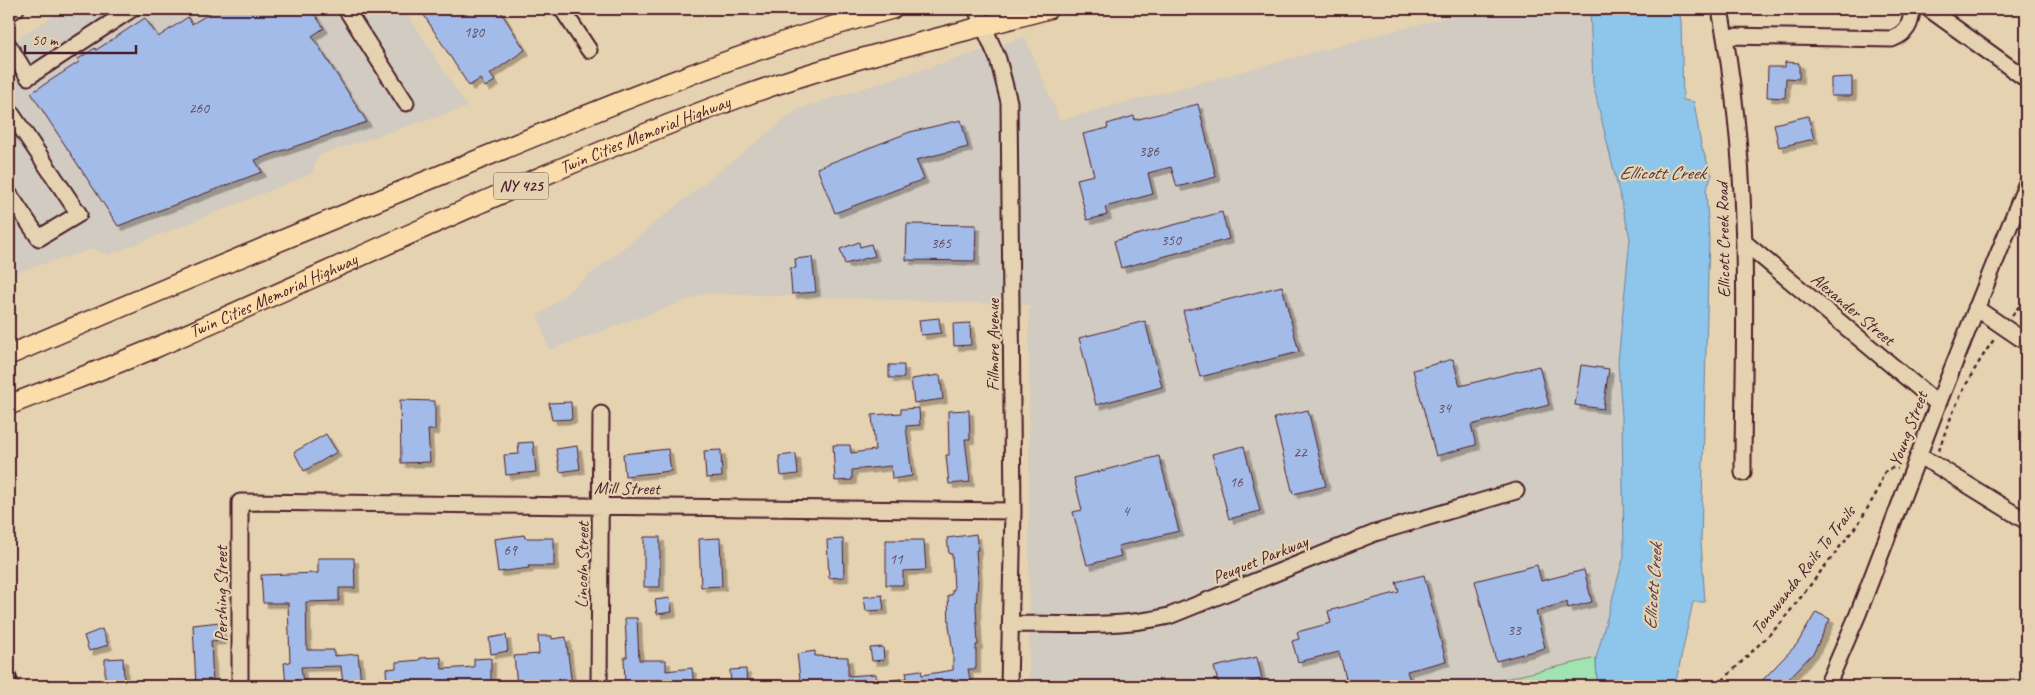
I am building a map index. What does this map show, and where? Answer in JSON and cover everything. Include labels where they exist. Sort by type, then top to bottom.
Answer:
[{"type":"main road","name":"NY 425","points":[[9,355],[600,109],[749,52],[892,9]]},
{"type":"main road","name":"Twin Cities Memorial Highway","points":[[9,405],[152,349],[470,207],[623,142],[743,96],[820,70],[1048,9]]},
{"type":"street","points":[[9,13],[16,9]]},
{"type":"street","points":[[9,46],[28,77],[132,9]]},
{"type":"street","points":[[346,9],[406,103]]},
{"type":"street","points":[[562,9],[589,50]]},
{"type":"street","name":"Fillmore Avenue","points":[[976,9],[998,59],[1009,102],[1013,511],[1009,686]]},
{"type":"street","name":"Ellicott Creek Road","points":[[1720,9],[1736,113],[1741,167],[1744,242],[1743,473]]},
{"type":"street","points":[[1725,36],[1892,39],[1901,35],[1907,29],[1911,22],[1912,9]]},
{"type":"street","points":[[1930,9],[2026,79]]},
{"type":"street","points":[[9,110],[79,214],[39,238],[9,194]]},
{"type":"street","name":"Young Street","points":[[1826,686],[1862,605],[1938,404],[2026,185]]},
{"type":"street","name":"Alexander Street","points":[[1744,242],[1938,404]]},
{"type":"street","points":[[1976,308],[2026,342]]},
{"type":"street","name":"Lincoln Street","points":[[599,686],[601,414]]},
{"type":"street","points":[[1918,456],[2026,521]]},
{"type":"street","name":"Peuquet Parkway","points":[[1011,624],[1120,624],[1144,622],[1169,616],[1375,533],[1516,491]]},
{"type":"street","name":"Mill Street","points":[[240,502],[1013,511]]},
{"type":"street","name":"Pershing Street","points":[[240,502],[240,686]]},
{"type":"path","points":[[2010,319],[2026,297]]},
{"type":"path","points":[[1938,453],[1961,393],[1982,357],[1998,335]]},
{"type":"path","name":"Tonawanda Rails To Trails","points":[[1718,686],[1780,624],[1860,521],[1877,492],[1882,475],[1887,469],[1899,469]]},
{"type":"shaded area","points":[[64,9],[404,9],[467,107],[319,155],[311,174],[109,255],[93,249],[9,274],[9,44]]},
{"type":"shaded area","points":[[1477,9],[1590,9],[1593,84],[1630,238],[1618,362],[1622,418],[1624,556],[1596,658],[1474,686],[1029,686],[1029,305],[707,293],[549,350],[538,316],[798,109],[1025,37],[1060,120]]},
{"type":"green space","points":[[1596,658],[1597,686],[1474,686]]},
{"type":"water","name":"Ellicott Creek","points":[[1590,9],[1679,9],[1683,100],[1694,102],[1701,145],[1712,175],[1706,190],[1709,237],[1701,542],[1705,602],[1693,602],[1675,686],[1597,686],[1596,658],[1624,556],[1622,418],[1618,362],[1630,238],[1593,84]]},
{"type":"building","points":[[217,9],[311,9],[324,28],[312,36],[367,122],[255,160],[262,172],[118,226],[31,93],[79,62],[78,59],[95,48],[96,50],[145,18],[158,37],[188,17],[192,24]]},
{"type":"building","points":[[420,9],[499,9],[525,50],[490,74],[495,81],[485,87],[480,79],[469,86]]},
{"type":"building","points":[[1785,62],[1799,63],[1799,79],[1786,78],[1785,98],[1767,97],[1768,67],[1785,67]]},
{"type":"building","points":[[1852,77],[1852,96],[1831,96],[1831,78]]},
{"type":"building","points":[[1198,104],[1216,177],[1177,187],[1171,167],[1148,173],[1153,194],[1105,207],[1107,215],[1087,220],[1077,179],[1094,175],[1083,134],[1108,128],[1107,124],[1134,116],[1135,120]]},
{"type":"building","points":[[1808,116],[1814,139],[1779,147],[1774,124]]},
{"type":"building","points":[[961,120],[968,147],[916,160],[924,179],[835,213],[817,168],[910,132]]},
{"type":"building","points":[[1222,212],[1229,239],[1121,268],[1114,241]]},
{"type":"building","points":[[907,224],[976,225],[975,261],[906,260]]},
{"type":"building","points":[[859,242],[860,247],[871,244],[875,256],[845,264],[840,249]]},
{"type":"building","points":[[812,257],[816,292],[792,294],[790,268],[796,268],[795,259]]},
{"type":"building","points":[[1282,286],[1299,352],[1200,377],[1183,311]]},
{"type":"building","points":[[939,318],[941,333],[921,335],[919,320]]},
{"type":"building","points":[[1145,321],[1162,387],[1096,405],[1079,338]]},
{"type":"building","points":[[970,323],[971,345],[954,346],[953,324]]},
{"type":"building","points":[[1453,359],[1460,386],[1539,366],[1549,405],[1471,425],[1476,445],[1436,456],[1413,370]]},
{"type":"building","points":[[889,365],[904,365],[904,378],[889,378]]},
{"type":"building","points":[[1581,365],[1609,369],[1603,409],[1575,405]]},
{"type":"building","points":[[940,375],[943,399],[914,403],[911,379]]},
{"type":"building","points":[[400,400],[435,401],[435,430],[428,430],[430,462],[401,463]]},
{"type":"building","points":[[571,402],[572,419],[552,420],[549,403]]},
{"type":"building","points":[[919,408],[920,425],[906,426],[912,476],[892,479],[891,466],[852,470],[852,480],[835,481],[833,445],[850,445],[851,453],[875,450],[872,415],[901,413],[901,409]]},
{"type":"building","points":[[969,410],[970,439],[965,439],[970,482],[949,484],[946,455],[949,455],[948,411]]},
{"type":"building","points":[[1308,410],[1326,486],[1293,494],[1274,418]]},
{"type":"building","points":[[326,434],[337,452],[304,471],[294,452]]},
{"type":"building","points":[[533,442],[536,472],[506,475],[504,455],[519,454],[518,443]]},
{"type":"building","points":[[577,446],[580,469],[560,472],[556,449]]},
{"type":"building","points":[[1244,446],[1260,511],[1229,519],[1212,454]]},
{"type":"building","points":[[668,449],[671,471],[625,476],[623,454]]},
{"type":"building","points":[[721,450],[722,477],[706,478],[704,451]]},
{"type":"building","points":[[796,454],[798,474],[781,476],[779,456]]},
{"type":"building","points":[[1159,456],[1179,531],[1118,546],[1121,556],[1087,565],[1073,512],[1082,510],[1074,478]]},
{"type":"building","points":[[976,534],[978,550],[976,550],[978,578],[976,606],[978,645],[976,645],[976,669],[968,669],[971,686],[894,686],[894,680],[907,678],[906,672],[921,670],[922,675],[953,670],[948,595],[952,595],[952,590],[954,590],[952,554],[949,554],[947,538]]},
{"type":"building","points":[[524,535],[525,538],[554,538],[554,566],[528,566],[529,568],[498,572],[494,539]]},
{"type":"building","points":[[644,537],[660,537],[660,587],[644,587]]},
{"type":"building","points":[[720,538],[722,586],[701,587],[699,539]]},
{"type":"building","points":[[843,539],[844,577],[829,578],[827,540]]},
{"type":"building","points":[[886,540],[924,540],[926,570],[903,571],[903,585],[886,585]]},
{"type":"building","points":[[318,558],[354,558],[355,588],[339,588],[339,601],[306,602],[307,650],[334,650],[334,656],[358,654],[361,683],[343,685],[341,666],[301,667],[303,683],[286,685],[284,663],[290,662],[288,603],[263,603],[261,575],[318,573]]},
{"type":"building","points":[[1537,565],[1541,581],[1584,570],[1592,602],[1568,608],[1567,602],[1536,611],[1545,648],[1496,661],[1475,581]]},
{"type":"building","points":[[1424,575],[1446,661],[1407,671],[1411,684],[1404,686],[1348,686],[1339,652],[1298,662],[1292,641],[1299,639],[1297,632],[1331,623],[1328,611],[1399,592],[1396,582]]},
{"type":"building","points":[[882,595],[884,610],[866,611],[864,597]]},
{"type":"building","points":[[670,598],[672,612],[657,614],[655,600]]},
{"type":"building","points":[[1816,612],[1830,619],[1814,652],[1782,686],[1757,686],[1797,644]]},
{"type":"building","points":[[625,618],[637,618],[639,660],[666,660],[666,671],[692,668],[694,686],[625,686],[624,657],[627,657]]},
{"type":"building","points":[[220,622],[222,640],[211,641],[213,686],[196,686],[193,625]]},
{"type":"building","points":[[102,629],[108,645],[89,651],[84,636]]},
{"type":"building","points":[[506,635],[508,651],[491,654],[489,638]]},
{"type":"building","points":[[538,636],[552,636],[552,639],[566,637],[572,686],[517,685],[514,656],[539,654]]},
{"type":"building","points":[[883,647],[884,660],[872,661],[870,648]]},
{"type":"building","points":[[815,651],[815,656],[848,657],[848,676],[876,674],[877,686],[801,686],[797,654]]},
{"type":"building","points":[[441,657],[442,669],[474,667],[474,659],[491,658],[491,686],[474,686],[474,684],[421,686],[421,682],[387,685],[386,669],[396,668],[396,662]]},
{"type":"building","points":[[1257,657],[1262,679],[1233,686],[1219,686],[1214,667]]},
{"type":"building","points":[[123,658],[124,680],[105,681],[105,659]]},
{"type":"building","points":[[746,669],[747,686],[731,686],[730,670]]},
{"type":"railway","points":[[9,660],[18,686]]}]
